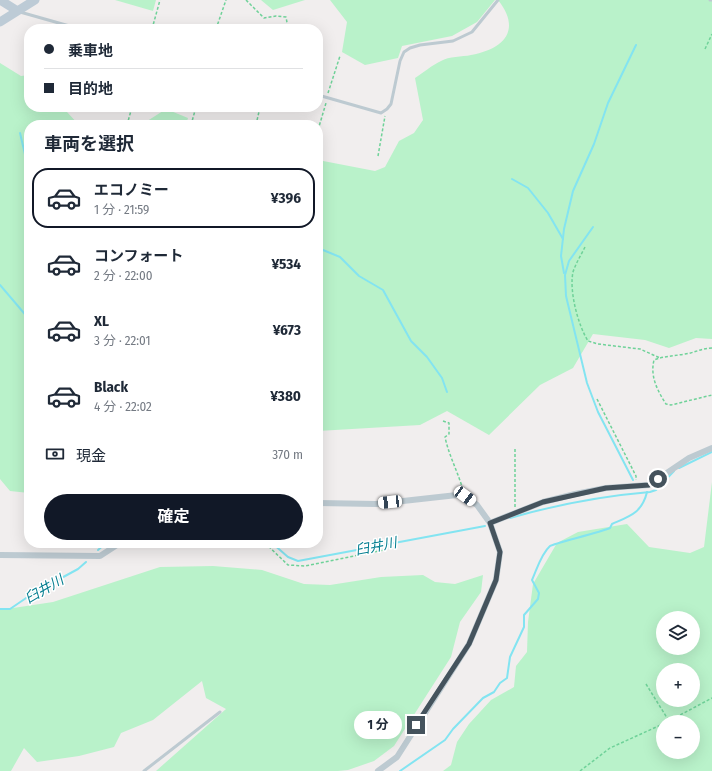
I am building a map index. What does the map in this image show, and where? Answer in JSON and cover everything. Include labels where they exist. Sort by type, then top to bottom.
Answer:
[{"type":"street","points":[[0,0],[16,10]]},
{"type":"street","points":[[0,22],[16,10],[35,0]]},
{"type":"street","points":[[490,523],[543,502],[575,494],[606,488],[649,485],[689,458],[712,448]]},
{"type":"street","points":[[323,504],[376,504],[465,496],[477,505],[490,523],[500,552],[496,580],[469,644],[397,757],[378,771]]},
{"type":"street","points":[[0,555],[100,556],[112,548]]},
{"type":"lane","points":[[323,96],[381,113],[387,110],[391,104],[400,61],[404,52],[410,48],[420,45],[453,41],[472,32],[498,0]]},
{"type":"lane","points":[[16,10],[63,24]]},
{"type":"lane","points":[[144,771],[220,712]]},
{"type":"path","points":[[153,24],[160,0]]},
{"type":"path","points":[[218,24],[226,0]]},
{"type":"path","points":[[246,0],[264,18],[276,16],[286,17],[287,24]]},
{"type":"path","points":[[704,49],[712,34]]},
{"type":"path","points":[[378,156],[386,116],[381,113]]},
{"type":"path","points":[[585,247],[576,262],[573,274],[576,314],[588,341],[598,344],[640,349],[660,358]]},
{"type":"path","points":[[712,348],[703,348],[684,354],[654,360],[652,369],[653,377],[666,404],[672,405],[712,395]]},
{"type":"path","points":[[597,399],[636,476],[637,486]]},
{"type":"path","points":[[443,421],[449,423],[449,434],[445,437],[449,456],[456,468],[463,490],[461,496]]},
{"type":"path","points":[[515,448],[515,513]]},
{"type":"path","points":[[270,548],[288,566],[306,566],[384,550]]},
{"type":"path","points":[[646,684],[664,715]]},
{"type":"path","points":[[681,715],[712,698]]},
{"type":"path","points":[[580,771],[610,748],[656,727]]},
{"type":"green space","points":[[115,0],[156,0],[153,11]]},
{"type":"green space","points":[[261,0],[305,0],[273,10]]},
{"type":"green space","points":[[330,0],[495,0],[477,22],[452,36],[402,46],[398,58],[365,65],[342,52],[347,22]]},
{"type":"green space","points":[[498,0],[712,0],[712,339],[696,338],[669,348],[645,340],[593,334],[573,368],[540,385],[489,435],[447,411],[420,425],[323,431],[323,161],[375,171],[385,167],[399,141],[414,133],[423,120],[415,78],[444,59],[483,52],[500,43],[506,36],[509,29],[509,20]]},
{"type":"green space","points":[[0,63],[21,76],[24,76],[24,112],[67,112],[74,120],[24,120],[24,492],[10,491],[0,479]]},
{"type":"green space","points":[[161,112],[173,112],[188,118],[187,120],[149,120]]},
{"type":"green space","points":[[712,482],[712,771],[443,771],[451,765],[457,742],[469,724],[491,700],[514,687],[516,666],[527,652],[528,622],[533,584],[557,543],[578,532],[627,524],[649,547],[690,553],[704,547]]},
{"type":"green space","points":[[213,566],[262,570],[304,584],[330,585],[381,577],[423,575],[435,582],[455,584],[483,575],[481,592],[460,622],[451,657],[394,746],[374,761],[348,770],[338,771],[156,771],[226,709],[206,698],[202,681],[153,720],[121,733],[114,747],[79,756],[37,762],[24,748],[11,771],[0,771],[0,610],[53,602],[160,567]]},
{"type":"waterway","points":[[564,273],[561,256],[564,229],[573,191],[594,144],[608,103],[636,45]]},
{"type":"waterway","points":[[20,133],[24,150]]},
{"type":"waterway","points":[[512,179],[528,188],[548,213],[563,239]]},
{"type":"waterway","points":[[593,227],[569,261],[565,275],[566,296],[587,383],[598,412],[633,480]]},
{"type":"waterway","points":[[323,250],[340,257],[359,276],[383,290],[411,341],[427,357],[442,378],[447,392]]},
{"type":"waterway","points":[[0,285],[24,313]]},
{"type":"waterway","name":"臼井川","points":[[679,468],[712,452]]},
{"type":"waterway","name":"臼井川","points":[[510,518],[579,502],[650,492],[656,490],[674,471]]},
{"type":"waterway","points":[[400,771],[445,740],[453,729],[483,698],[494,692],[500,683],[507,678],[510,657],[524,627],[524,615],[538,599],[539,593],[532,580],[547,549],[550,546],[610,528],[612,524],[634,513],[642,505],[647,492]]},
{"type":"waterway","name":"臼井川","points":[[278,548],[288,557],[298,561],[485,526]]},
{"type":"waterway","name":"臼井川","points":[[0,609],[10,609],[32,594],[78,569],[86,562]]},
{"type":"route","points":[[416,725],[469,644],[496,580],[500,552],[496,536],[490,523],[543,502],[606,488],[649,485],[658,479]]}]
